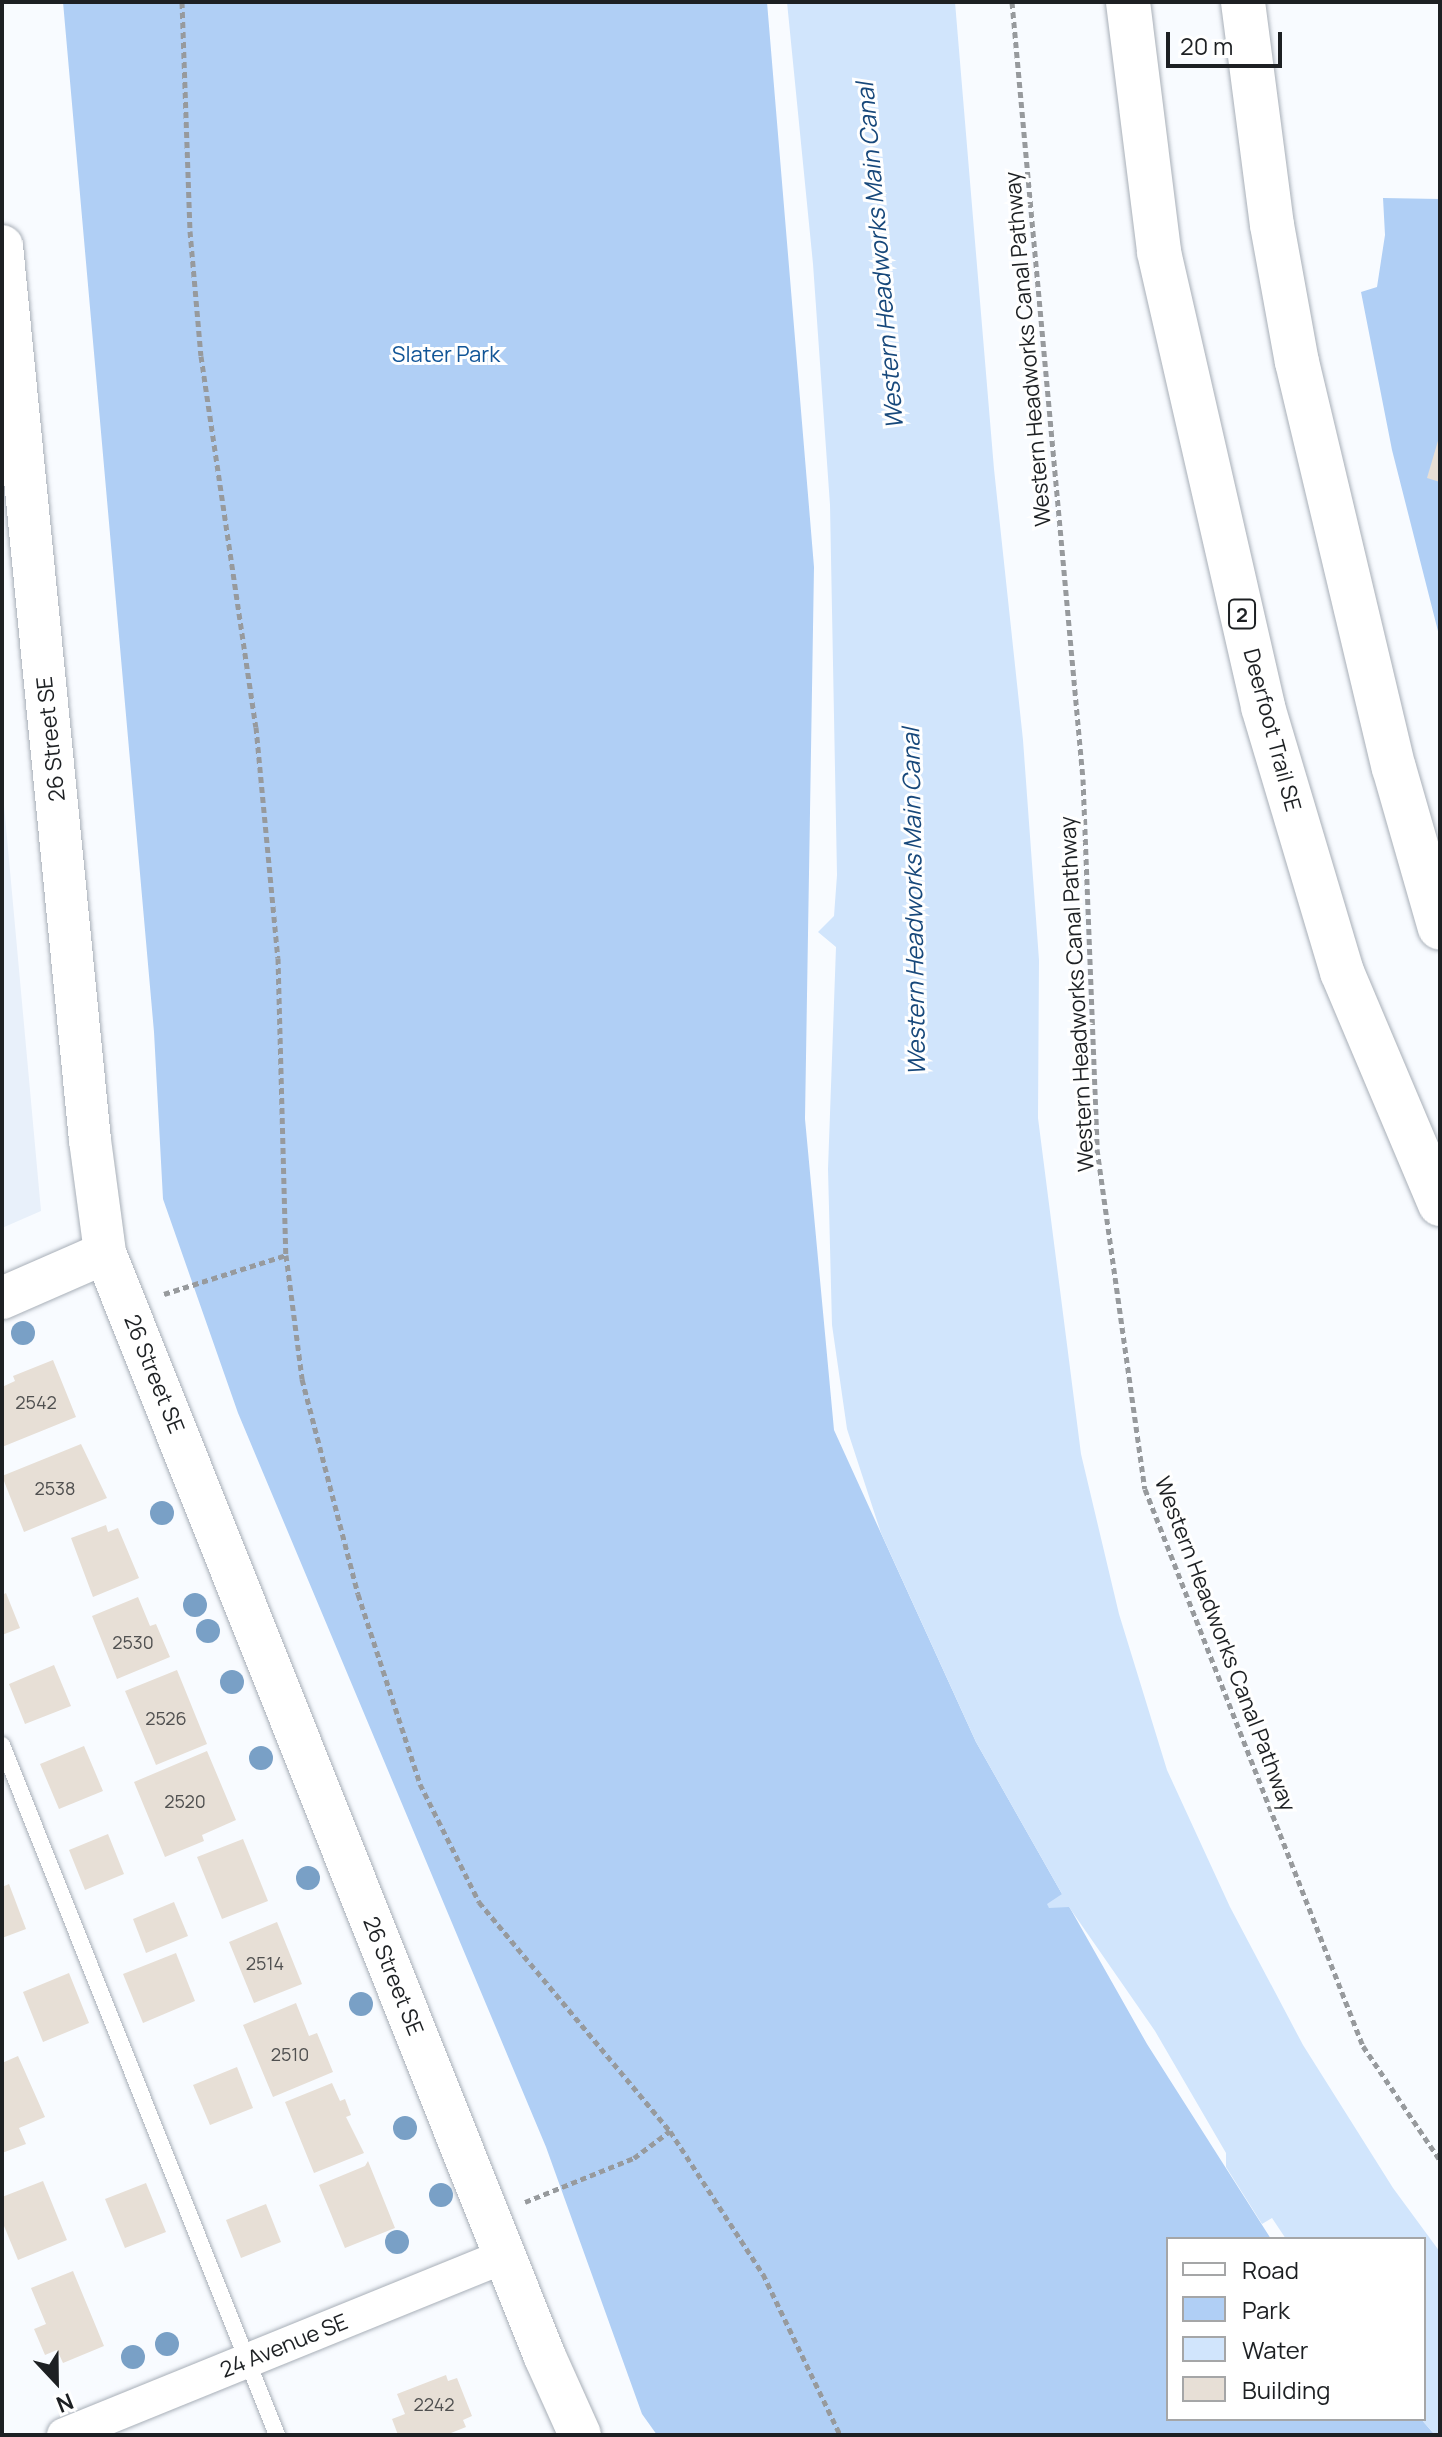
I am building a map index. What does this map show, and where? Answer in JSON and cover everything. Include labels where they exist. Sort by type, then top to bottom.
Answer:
[{"type":"highway","name":"Deerfoot Trail SE","points":[[1128,2],[1159,252],[1263,707],[1342,972],[1440,1204]]},
{"type":"highway","points":[[1243,2],[1272,225],[1297,362],[1394,768],[1440,928]]},
{"type":"highway","points":[[1394,768],[1440,869]]},
{"type":"street","name":"26 Street SE","points":[[2,246],[9,388],[88,1124],[105,1253],[505,2256],[580,2435]]},
{"type":"street","points":[[2,1298],[105,1253]]},
{"type":"street","name":"24 Avenue SE","points":[[64,2435],[505,2256]]},
{"type":"lane","points":[[2,1745],[277,2435]]},
{"type":"path","points":[[182,2],[190,231],[201,356],[256,727],[278,958],[286,1255],[302,1379],[358,1594],[420,1784],[479,1902],[670,2131],[763,2274],[840,2435]]},
{"type":"path","name":"Western Headworks Canal Pathway","points":[[1012,2],[1083,779],[1097,1149],[1145,1489],[1363,2046],[1440,2160]]},
{"type":"path","points":[[127,1307],[286,1255]]},
{"type":"path","points":[[520,2204],[634,2158],[670,2131]]},
{"type":"shaded area","points":[[2,783],[41,1211],[2,1228]]},
{"type":"green space","name":"Slater Park","points":[[63,2],[767,2],[814,567],[805,1119],[834,1430],[976,1742],[1147,2044],[1270,2237],[1166,2237],[1166,2421],[1423,2421],[1435,2435],[657,2435],[642,2414],[546,2147],[238,1413],[163,1199],[154,1032]]},
{"type":"green space","points":[[1383,198],[1440,199],[1440,639],[1392,450],[1361,292],[1377,287],[1385,235]]},
{"type":"water","name":"Western Headworks Main Canal","points":[[787,2],[955,2],[994,469],[1023,740],[1039,960],[1038,1118],[1081,1454],[1119,1614],[1167,1770],[1230,1907],[1303,2045],[1393,2188],[1440,2252],[1440,2435],[1435,2435],[1423,2421],[1426,2421],[1426,2237],[1285,2237],[1272,2218],[1262,2224],[1226,2167],[1226,2153],[1155,2031],[1069,1907],[1049,1908],[1047,1904],[1062,1894],[976,1742],[881,1533],[847,1429],[832,1325],[828,1169],[836,947],[818,932],[834,916],[837,875],[830,505],[813,264]]},
{"type":"building","points":[[1440,434],[1440,482],[1427,478]]},
{"type":"building","points":[[53,1360],[76,1417],[2,1447],[2,1387],[15,1381],[13,1376]]},
{"type":"building","points":[[81,1444],[107,1498],[24,1532],[2,1476]]},
{"type":"building","points":[[106,1525],[108,1532],[118,1528],[139,1578],[93,1597],[71,1538]]},
{"type":"building","points":[[6,1593],[20,1628],[2,1635],[2,1595]]},
{"type":"building","points":[[138,1597],[150,1626],[156,1624],[170,1657],[117,1679],[92,1616]]},
{"type":"building","points":[[54,1665],[71,1706],[25,1724],[9,1684]]},
{"type":"building","points":[[177,1670],[207,1744],[156,1765],[125,1691]]},
{"type":"building","points":[[84,1746],[103,1791],[59,1809],[40,1764]]},
{"type":"building","points":[[207,1751],[236,1820],[202,1835],[204,1841],[165,1857],[134,1782]]},
{"type":"building","points":[[108,1834],[124,1874],[85,1890],[69,1850]]},
{"type":"building","points":[[243,1839],[268,1901],[222,1919],[197,1857]]},
{"type":"building","points":[[9,1884],[26,1929],[2,1938],[2,1887]]},
{"type":"building","points":[[174,1902],[188,1936],[146,1953],[133,1919]]},
{"type":"building","points":[[277,1922],[302,1984],[254,2003],[229,1942]]},
{"type":"building","points":[[176,1953],[195,2001],[143,2023],[123,1974]]},
{"type":"building","points":[[69,1973],[89,2023],[43,2042],[23,1992]]},
{"type":"building","points":[[296,2003],[309,2036],[317,2033],[333,2072],[273,2097],[243,2025]]},
{"type":"building","points":[[18,2056],[45,2117],[19,2128],[26,2144],[2,2153],[2,2063]]},
{"type":"building","points":[[237,2067],[253,2108],[210,2125],[193,2085]]},
{"type":"building","points":[[332,2083],[340,2101],[345,2099],[351,2115],[346,2117],[364,2153],[314,2173],[285,2102]]},
{"type":"building","points":[[368,2161],[395,2228],[345,2248],[319,2185],[365,2166]]},
{"type":"building","points":[[43,2181],[67,2240],[18,2260],[2,2221],[2,2197]]},
{"type":"building","points":[[146,2183],[166,2232],[125,2248],[105,2199]]},
{"type":"building","points":[[266,2204],[281,2242],[241,2258],[226,2220]]},
{"type":"building","points":[[73,2271],[104,2346],[63,2363],[57,2350],[45,2355],[34,2329],[46,2324],[31,2288]]},
{"type":"building","points":[[446,2375],[448,2381],[457,2378],[472,2416],[463,2420],[466,2427],[446,2435],[398,2435],[392,2419],[405,2414],[397,2394]]}]
